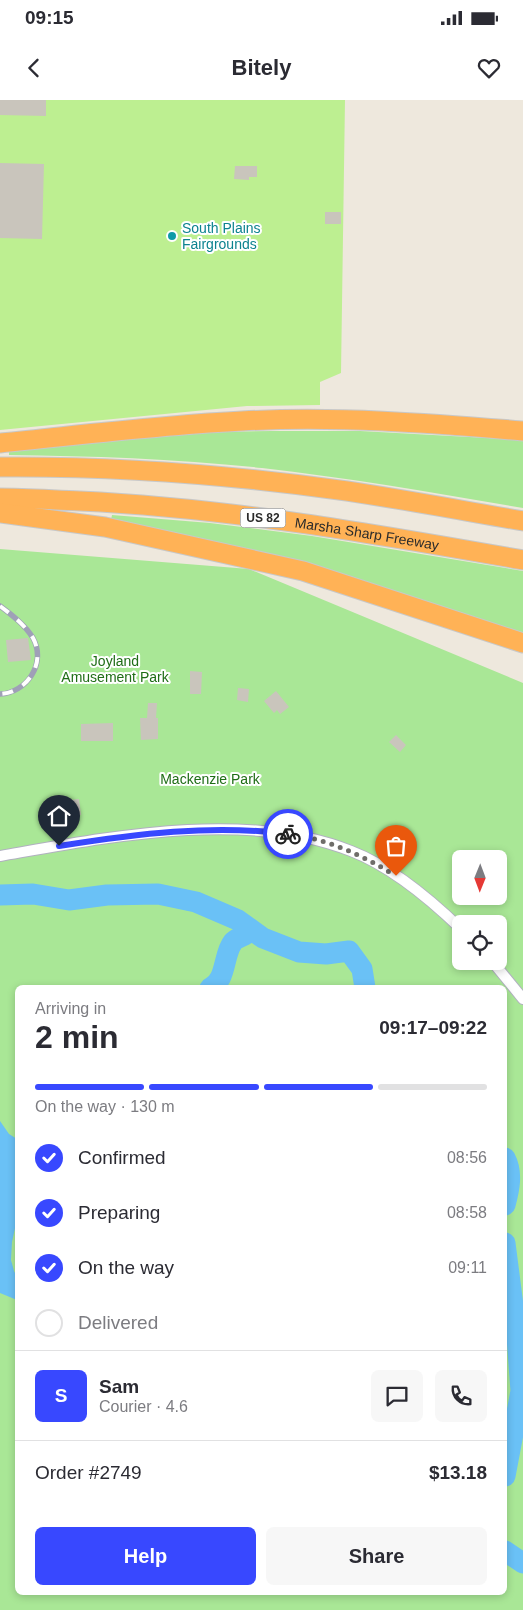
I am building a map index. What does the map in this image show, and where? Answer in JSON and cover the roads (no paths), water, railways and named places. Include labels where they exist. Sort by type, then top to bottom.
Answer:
[{"type":"highway","points":[[0,443],[160,426],[244,421],[352,420],[523,431]]},
{"type":"highway","points":[[0,467],[153,471],[247,479],[348,491],[523,521]]},
{"type":"highway","name":"Marsha Sharp Freeway","points":[[0,498],[128,504],[244,515],[343,529],[523,560]]},
{"type":"highway","points":[[0,514],[105,527],[302,571],[523,643]]},
{"type":"street","points":[[0,856],[78,843],[165,832],[240,829],[295,835],[353,851],[372,861],[426,897],[452,921]]},
{"type":"street","points":[[499,970],[523,999]]},
{"type":"water","points":[[0,1121],[9,1134],[15,1138],[15,1228],[11,1260],[15,1273],[15,1299],[0,1293]]},
{"type":"waterway","points":[[0,895],[33,894],[69,900],[107,895],[158,894],[196,902],[238,920],[263,938],[299,952],[326,954],[349,951],[362,969],[365,985]]},
{"type":"waterway","points":[[215,985],[222,974],[230,947],[234,941],[246,934],[247,927]]},
{"type":"waterway","points":[[507,1164],[510,1176],[507,1196]]},
{"type":"waterway","points":[[507,1259],[517,1337],[521,1391],[507,1465]]},
{"type":"waterway","points":[[507,1552],[523,1563]]},
{"type":"railway","points":[[0,606],[18,620],[30,633],[37,648],[36,667],[26,683],[9,692],[0,694]]},
{"type":"place","name":"South Plains Fairgrounds","points":[[172,236]]},
{"type":"park label","name":"Joyland Amusement Park","points":[[115,670]]},
{"type":"park label","name":"Mackenzie Park","points":[[210,779]]}]
